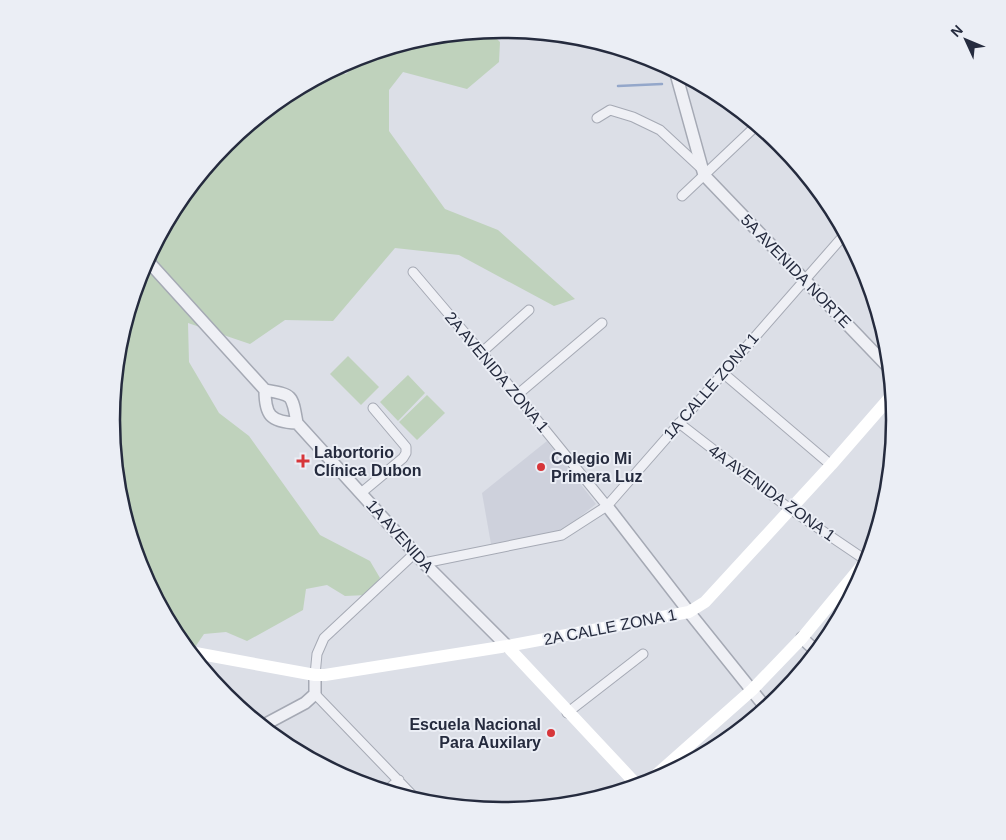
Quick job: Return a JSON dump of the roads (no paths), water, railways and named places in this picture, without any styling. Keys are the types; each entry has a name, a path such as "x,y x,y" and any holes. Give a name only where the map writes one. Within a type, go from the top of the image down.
{"main road":[{"name":"2A CALLE ZONA 1","path":"201,654 320,675 507,646 689,612 705,602 831,465 885,403"},
{"path":"667,765 752,690 802,638 849,581"},
{"path":"507,646 567,713 632,780"}],"street":[{"path":"678,80 703,172"},
{"path":"597,118 610,110 633,117 660,130 703,172"},
{"path":"682,196 703,172 752,129"},
{"name":"5A AVENIDA NORTE","path":"703,172 880,359"},
{"name":"1A CALLE ZONA 1","path":"424,563 562,535 607,506 840,240"},
{"path":"153,267 265,390 265,405 269,415 278,421 296,420"},
{"name":"2A AVENIDA ZONA 1","path":"413,272 517,395 607,506 761,702"},
{"path":"481,353 529,310"},
{"path":"517,395 602,323"},
{"path":"723,373 831,465"},
{"name":"1A AVENIDA","path":"265,390 278,391 288,396 294,404 296,420 424,563 507,646"},
{"path":"361,493 403,458 406,453 406,447 373,408"},
{"name":"4A AVENIDA ZONA 1","path":"678,423 790,509 860,555"},
{"path":"269,722 305,702 314,694 320,675 317,654 324,638 415,553"},
{"path":"802,638 811,646"},
{"path":"567,713 643,654"},
{"path":"314,694 408,790"},
{"path":"392,786 399,780"}],"waterway":[{"path":"618,86 662,84"}],"place":[{"name":"Labortorio Clínica Dubon","path":"303,461"},
{"name":"Colegio Mi Primera Luz","path":"541,467"},
{"name":"Escuela Nacional Para Auxilary","path":"551,733"}]}
